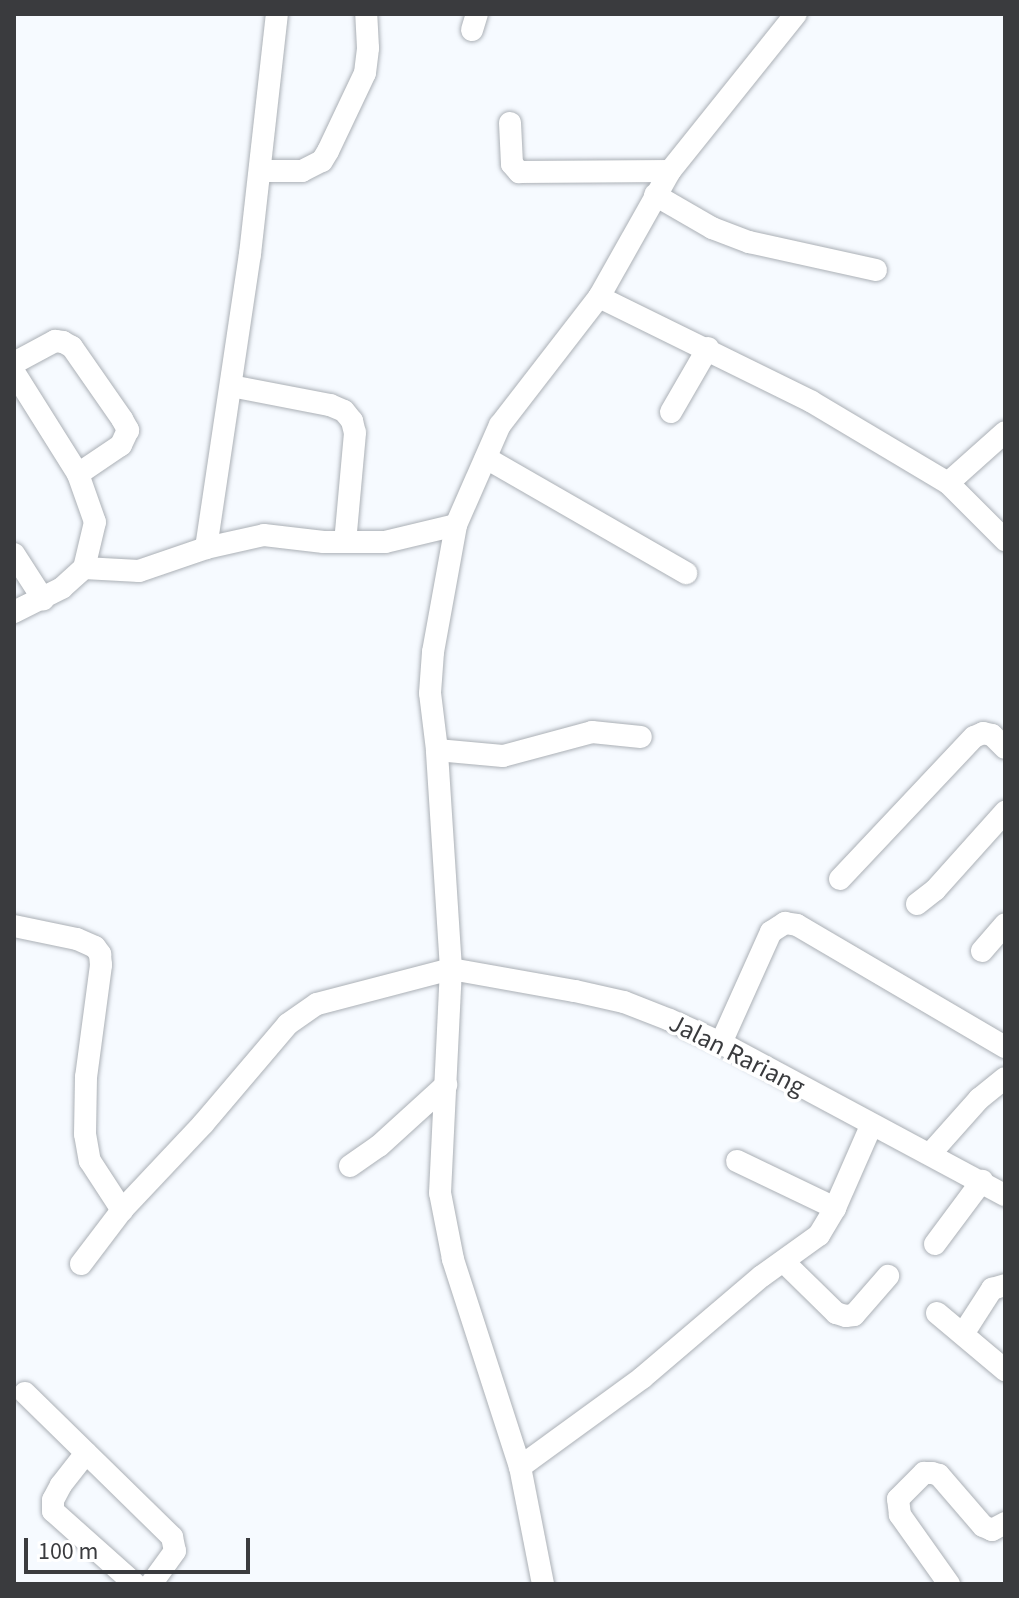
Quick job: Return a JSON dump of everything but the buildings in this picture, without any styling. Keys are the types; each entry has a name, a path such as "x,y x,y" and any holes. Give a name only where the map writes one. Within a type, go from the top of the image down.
{"street":[{"path":"206,548 260,171 277,14"},
{"path":"260,171 302,171 322,161 365,73 368,48 366,14"},
{"path":"534,1580 520,1467 453,1259 440,1193 451,969 437,750 430,693 433,652 456,525 515,403 599,297 670,171 796,14"},
{"path":"510,123 512,164 519,172 670,171"},
{"path":"655,195 712,228 749,242 876,270"},
{"path":"599,297 708,348 812,402 948,483 1005,540"},
{"path":"14,363 55,341 63,342 72,347 122,419 128,430 121,445 78,474"},
{"path":"671,412 708,348"},
{"path":"14,372 78,474 95,522 84,568 62,588 14,612"},
{"path":"231,386 330,405 344,411 352,421 355,433 345,542"},
{"path":"948,483 1005,432"},
{"path":"486,458 686,573"},
{"path":"84,568 123,573 139,571 206,548 264,535 385,542 456,525"},
{"path":"14,554 43,599"},
{"path":"437,750 503,756 592,732 641,737"},
{"path":"840,879 974,737 983,733 992,735 1005,748"},
{"path":"917,904 935,890 1005,812"},
{"path":"721,1043 771,932 785,923 797,925 1005,1047"},
{"path":"982,951 1005,925"},
{"path":"14,926 77,939 95,947 100,954 86,1077 85,1134 90,1161 122,1210"},
{"path":"81,1264 122,1210 203,1124 288,1024 317,1004 451,969"},
{"name":"Jalan Rariang","path":"451,969 624,1002 721,1043 1005,1195"},
{"path":"930,1154 979,1099 1005,1078"},
{"path":"350,1166 379,1146 446,1085"},
{"path":"520,1467 642,1378 762,1276 819,1235 835,1208 871,1126"},
{"path":"737,1161 835,1208"},
{"path":"935,1244 982,1181"},
{"path":"784,1262 836,1313 846,1316 854,1315 888,1276"},
{"path":"963,1334 992,1289 1005,1285"},
{"path":"937,1313 1005,1369"},
{"path":"25,1393 175,1541 172,1558 151,1584"},
{"path":"86,1453 61,1485 53,1500 53,1511 135,1584"},
{"path":"949,1584 900,1515 898,1499 924,1473 932,1473 939,1475 983,1526 992,1530 1005,1523"}]}
